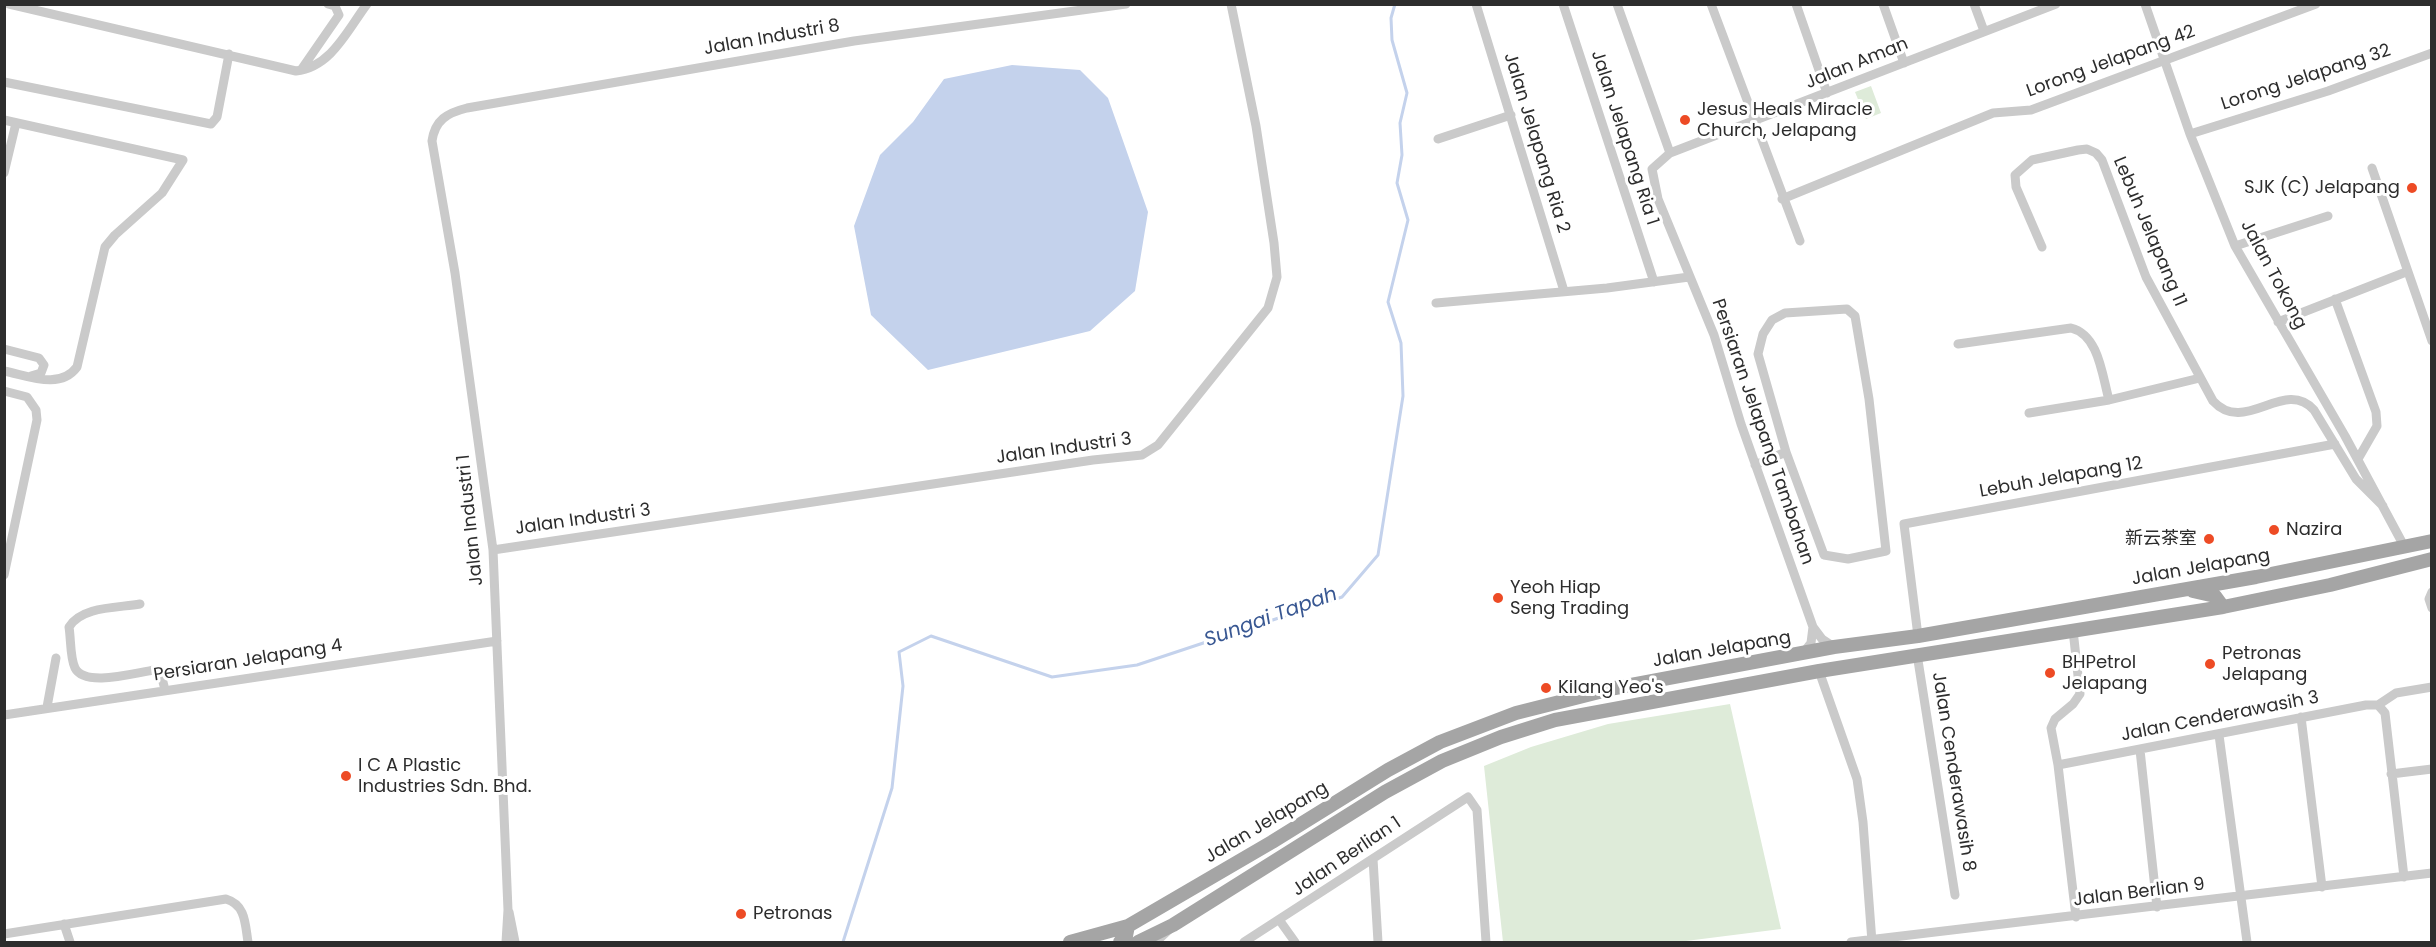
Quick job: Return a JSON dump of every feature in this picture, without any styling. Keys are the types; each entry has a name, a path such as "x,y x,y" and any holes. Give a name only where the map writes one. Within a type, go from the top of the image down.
{"main road":[{"name":"Jalan Jelapang","path":"1070,942 1128,926 1272,842 1388,770 1477,727 1527,710 1615,688 1834,647 1918,636 2256,577 2432,541"},
{"name":"Jalan Jelapang","path":"1138,942 1173,925 1385,792 1442,761 1501,737 1555,720 1917,654 2223,607 2330,585 2432,559"},
{"path":"2181,590 2212,595 2223,607 2230,591 2256,577"},
{"path":"1120,942 1126,936 1128,926 1141,931 1173,925"}],"street":[{"path":"9,4 301,70 322,63 367,4"},
{"path":"301,70 339,15 335,6 328,4"},
{"name":"Jalan Industri 8","path":"434,129 447,114 467,108 854,41 1126,4"},
{"name":"Jalan Industri 3","path":"493,550 1093,460 1142,455 1158,445 1268,308 1277,277 1256,126 1231,4"},
{"name":"Jalan Jelapang Ria 2","path":"1476,4 1564,291"},
{"name":"Jalan Jelapang Ria 1","path":"1563,4 1654,282"},
{"path":"1617,4 1670,153"},
{"path":"1711,4 1753,122 1800,241"},
{"path":"1796,4 1827,93"},
{"path":"1883,4 1904,63"},
{"path":"1974,4 1984,32"},
{"name":"Jalan Aman","path":"1670,153 2056,4"},
{"name":"Jalan Tokong","path":"2145,4 2190,134 2235,246 2358,459 2404,546"},
{"name":"Lorong Jelapang 42","path":"1782,199 1993,113 2031,110 2316,4"},
{"name":"Lorong Jelapang 32","path":"2190,134 2328,91 2432,53"},
{"path":"4,82 211,124 217,117 229,54"},
{"path":"1438,139 1511,115"},
{"path":"4,120 183,160 162,193 115,235 105,247 77,367 70,377 58,381 4,371"},
{"path":"4,173 16,123"},
{"name":"Jalan Industri 1","path":"434,129 432,141 455,273 493,550 508,910 506,942"},
{"name":"Lebuh Jelapang 11","path":"2042,247 2016,187 2015,175 2032,160 2087,149 2096,153 2102,160 2146,278 2200,378 2220,409 2230,413 2241,413 2294,398 2305,400 2335,444"},
{"name":"Persiaran Jelapang Tambahan","path":"1670,153 1652,169 1653,181 1689,277 1714,335 1755,465 1813,627 1822,639 1834,647"},
{"path":"2372,168 2431,340"},
{"path":"2235,246 2328,216"},
{"path":"2278,322 2406,272"},
{"path":"1436,303 1689,277"},
{"path":"2335,299 2376,412 2377,426 2358,459"},
{"path":"1886,551 1869,399 1855,316 1847,309 1785,313 1772,320 1763,334 1758,354 1786,452 1824,555 1848,559 1907,549"},
{"path":"1958,344 2071,328 2082,331 2093,347 2109,400"},
{"path":"4,350 39,358 43,362 41,373 29,376"},
{"path":"2029,413 2109,400 2200,378"},
{"path":"4,391 27,397 36,410 37,420 4,575"},
{"path":"2335,444 2356,479 2383,506"},
{"name":"Lebuh Jelapang 12","path":"1918,636 1904,524 2335,444"},
{"path":"1755,465 1786,452"},
{"path":"2432,592 2429,599 2432,608"},
{"path":"140,604 85,613 75,618 69,627 75,669 84,677 97,679 155,670 161,674 165,690"},
{"path":"1803,653 1811,643 1813,627"},
{"path":"2073,630 2080,694 2073,704 2055,719 2051,728 2058,765 2076,918"},
{"name":"Persiaran Jelapang 4","path":"4,715 497,641"},
{"name":"Jalan Cenderawasih 8","path":"1917,654 1955,895"},
{"path":"46,707 56,658"},
{"path":"1819,671 1857,779 1863,822 1872,940"},
{"name":"Jalan Cenderawasih 3","path":"2058,765 2301,717 2378,705 2396,693 2432,687"},
{"path":"2378,705 2385,713 2404,877"},
{"path":"2301,717 2322,887"},
{"path":"2219,735 2247,942"},
{"path":"2140,750 2157,907"},
{"path":"2391,774 2432,769"},
{"name":"Jalan Berlian 1","path":"1244,942 1280,921 1468,797 1478,810 1486,942"},
{"path":"1373,860 1378,942"},
{"name":"Jalan Berlian 9","path":"1851,942 2076,918 2432,873"},
{"path":"4,934 226,899 235,902 243,911 248,942"},
{"name":"Jalan Industri 1","path":"508,910 514,942"},
{"path":"1280,921 1295,942"},
{"path":"64,924 70,942"},
{"path":"1155,942 1173,925"},
{"path":"1956,931 1956,942"}],"green space":[{"path":"1871,86 1881,113 1866,119 1855,92"},
{"path":"1730,704 1781,929 1678,942 1503,942 1484,766 1531,747 1608,724"}],"water":[{"path":"1012,65 1080,70 1108,98 1148,212 1135,291 1090,331 928,370 871,315 854,226 880,155 913,122 944,79"}],"waterway":[{"name":"Sungai Tapah","path":"843,942 892,788 903,686 899,652 931,636 1052,677 1137,665 1342,597 1378,555 1403,396 1401,343 1388,302 1408,220 1397,183 1402,155 1400,123 1407,93 1392,40 1391,18 1395,4"}],"place":[{"name":"Jesus Heals Miracle Church, Jelapang","path":"1685,120"},
{"name":"SJK (C) Jelapang","path":"2412,188"},
{"name":"Nazira","path":"2274,530"},
{"name":"新云茶室","path":"2209,539"},
{"name":"Yeoh Hiap Seng Trading","path":"1498,598"},
{"name":"Petronas Jelapang","path":"2210,664"},
{"name":"BHPetrol Jelapang","path":"2050,673"},
{"name":"Kilang Yeo's","path":"1546,688"},
{"name":"I C A Plastic Industries Sdn. Bhd.","path":"346,776"},
{"name":"Petronas","path":"741,914"}]}
